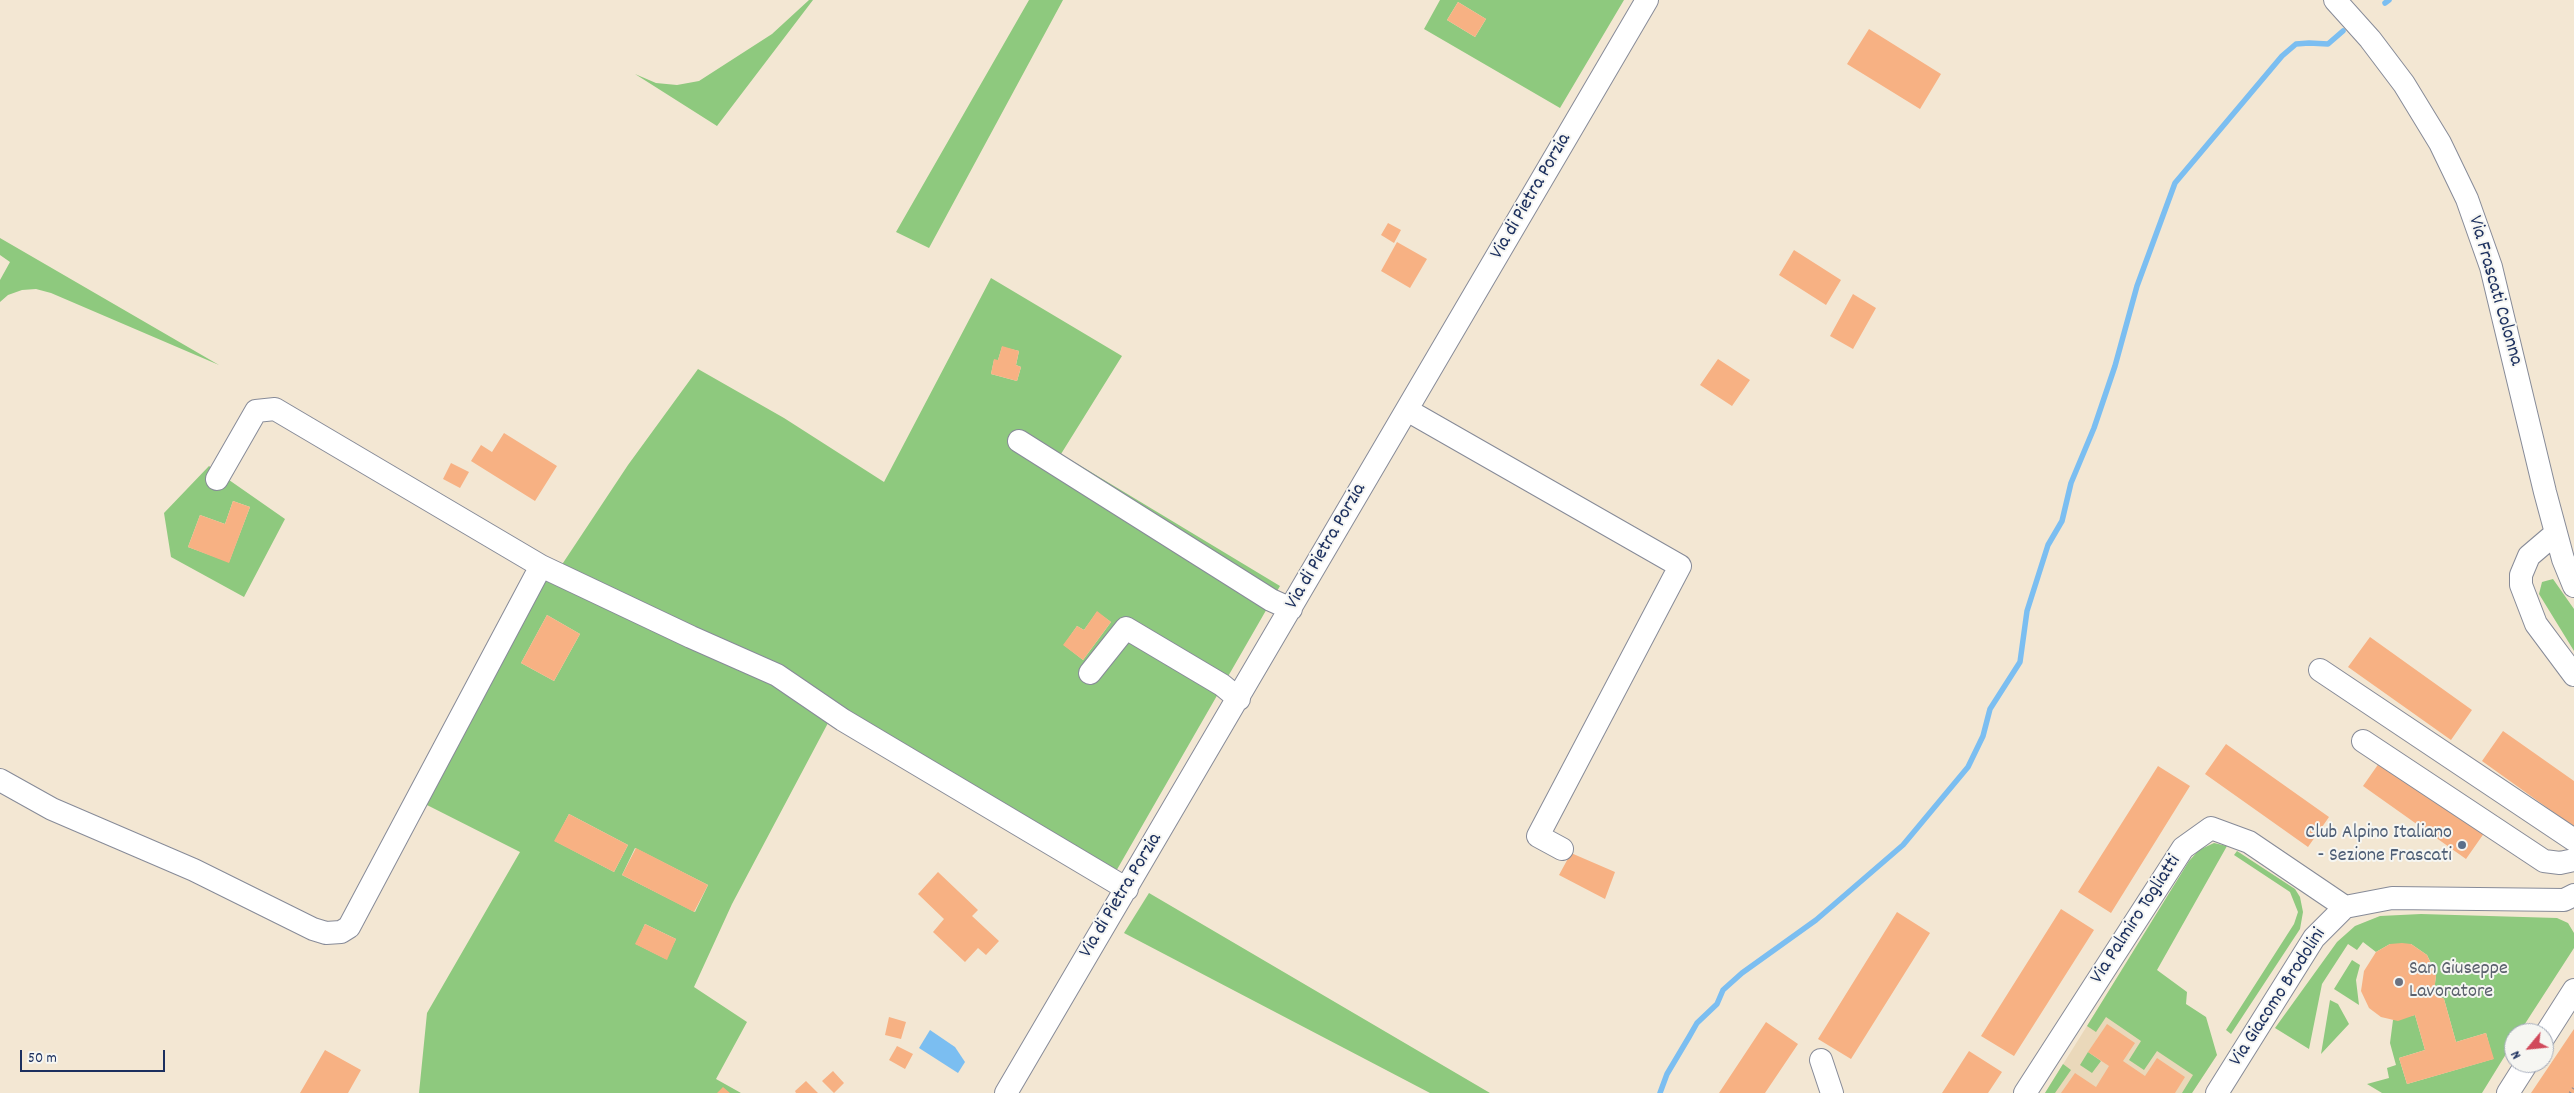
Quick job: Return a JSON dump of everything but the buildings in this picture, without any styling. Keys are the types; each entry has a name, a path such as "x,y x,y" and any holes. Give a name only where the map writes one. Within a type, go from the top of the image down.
{"street":[{"name":"Via di Pietra Porzia","path":"1006,1093 1131,883 1647,0"},
{"name":"Via Frascati Colonna","path":"2334,0 2379,50 2404,84 2436,135 2467,199 2487,252 2556,533 2574,586"},
{"path":"217,479 256,411 275,409 541,566 691,637 777,675 843,720 1131,883"},
{"path":"1407,410 1680,566 1538,836 1562,849"},
{"path":"1019,441 1271,600 1291,609"},
{"path":"2556,533 2529,556 2521,575 2521,586 2536,624 2574,675"},
{"path":"0,780 52,808 194,870 313,929 326,933 341,932 349,926 541,566"},
{"path":"1090,673 1126,628 1222,684 1234,706"},
{"path":"2320,670 2574,840"},
{"path":"2363,741 2544,860 2560,863 2574,860"},
{"name":"Via Palmiro Togliatti","path":"2025,1093 2183,848 2211,828 2249,842 2345,907"},
{"path":"2345,907 2392,898 2571,901"},
{"name":"Via Giacomo Brodolini","path":"2217,1093 2314,938 2345,907"},
{"path":"2553,1023 2574,990"},
{"path":"1820,1060 1832,1093"},
{"path":"2508,1093 2521,1073"}],"path":[{"path":"2570,1093 2574,1087"}],"shaded area":[{"path":"2117,978 2217,1055 2192,1093 2045,1093"}],"green space":[{"path":"809,0 813,0 717,126 635,74 656,83 677,85 699,81 772,34"},
{"path":"1029,0 1063,0 929,248 896,232"},
{"path":"1440,0 1624,0 1560,108 1424,29","holes":["1458,2 1486,19 1475,37 1447,20"]},
{"path":"0,238 219,365 51,293 36,289 22,290 8,295 0,302 0,280 10,262 0,255"},
{"path":"991,278 1122,356 1061,454 1280,586 1115,873 561,566 628,465 698,369 784,418 884,482","holes":["1002,347 1019,351 1016,365 1021,367 1017,381 991,374 994,360 998,360","1097,612 1111,622 1083,660 1064,645 1077,626 1084,630"]},
{"path":"209,466 285,519 244,597 171,557 164,513","holes":["233,501 250,507 229,562 188,547 200,515 225,524"]},
{"path":"546,579 774,685 828,723 732,904 694,987 747,1022 716,1079 741,1093 419,1093 427,1013 520,852 421,802","holes":["547,615 580,634 554,681 521,663","569,814 628,845 614,872 555,841","635,848 708,885 695,912 622,875","645,924 676,939 666,959 636,944"]},
{"path":"2553,579 2574,609 2574,651 2539,594 2542,582"},
{"path":"2214,843 2227,846 2157,970 2187,992 2186,1004 2206,1017 2217,1055 2192,1093 2182,1093 2193,1075 2157,1051 2144,1070 2129,1060 2141,1041 2106,1017 2096,1032 2087,1026 2189,861 2199,850"},
{"path":"2237,851 2295,889 2300,897 2303,912 2300,929 2231,1034 2226,1030 2294,924 2298,912 2290,892 2234,855"},
{"path":"1149,893 1490,1093 1430,1093 1124,933"},
{"path":"2421,914 2557,918 2568,923 2574,933 2574,948 2525,1023 2504,1023 2504,1057 2482,1093 2382,1093 2367,1084 2389,1078 2387,1068 2396,1065 2390,1043 2393,1020 2415,1015 2425,1050 2399,1058 2407,1084 2493,1059 2486,1033 2456,1042 2444,999 2434,992 2436,975 2432,965 2427,955 2411,944 2390,944 2376,952 2363,942 2357,950 2348,944 2322,984 2309,1049 2275,1028 2337,942 2355,926 2380,916"},
{"path":"2352,960 2360,965 2356,980 2359,1005 2334,989"},
{"path":"2330,1000 2338,1004 2349,1024 2321,1054"},
{"path":"2088,1052 2101,1061 2092,1073 2080,1065"},
{"path":"2063,1064 2071,1070 2055,1093 2045,1093"}],"water":[{"path":"930,1030 955,1047 965,1062 958,1073 919,1048"}],"waterway":[{"path":"2385,3 2389,0"},
{"path":"1660,1093 1667,1074 1697,1023 1717,1004 1723,990 1742,973 1816,920 1903,845 1968,767 1983,736 1990,709 2020,662 2027,611 2048,545 2062,521 2071,483 2094,428 2115,366 2137,286 2175,183 2282,56 2296,44 2328,44 2343,31"}],"place":[{"name":"Club Alpino Italiano - Sezione Frascati","path":"2462,845"},
{"name":"San Giuseppe Lavoratore","path":"2399,982"}]}
